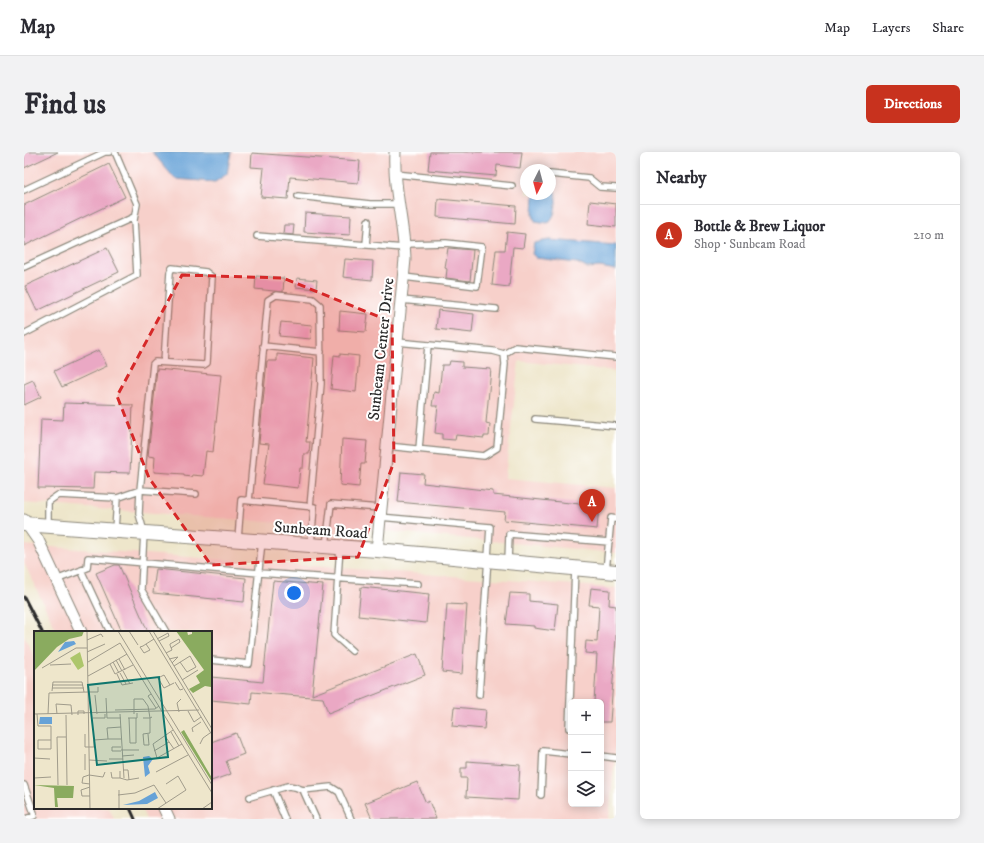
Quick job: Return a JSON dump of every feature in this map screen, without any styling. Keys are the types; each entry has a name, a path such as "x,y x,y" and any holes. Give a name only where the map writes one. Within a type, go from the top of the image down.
{"street":[{"name":"Sunbeam Center Drive","path":"377,550 404,277 405,246 395,174 395,152"},
{"name":"Sunbeam Road","path":"25,523 377,550 611,571"},
{"path":"25,523 38,540 81,631"},
{"path":"164,809 169,819"}],"lane":[{"path":"24,190 105,152 109,152"},
{"path":"25,332 137,275 134,217 137,204 115,152"},
{"path":"395,174 512,186"},
{"path":"556,175 589,178 600,187 616,188"},
{"path":"298,196 370,204 400,204"},
{"path":"24,267 134,217"},
{"path":"366,245 368,221"},
{"path":"257,236 366,245 405,246 446,243 482,247 478,286 404,277"},
{"path":"164,362 170,272 172,268 206,272 212,277 206,364 164,362 155,362 153,364 140,490 140,514 144,532 141,589 165,631"},
{"path":"249,501 268,300 276,296 284,296 313,299 320,305 321,384 310,507"},
{"path":"401,300 496,309"},
{"path":"397,342 493,351 504,354 515,347 616,357"},
{"path":"419,449 428,345"},
{"path":"264,346 321,352"},
{"path":"387,446 484,456 497,448 504,354"},
{"path":"535,419 616,426"},
{"path":"48,525 48,502 58,495 117,498 140,490 196,494"},
{"path":"115,530 117,498"},
{"path":"238,539 241,500 314,507 311,545"},
{"path":"326,546 331,504 490,527 478,695"},
{"path":"611,571 609,542 611,518 616,519"},
{"path":"508,562 509,534 609,542"},
{"path":"212,660 249,664 262,541"},
{"path":"340,547 334,634 352,651"},
{"path":"56,580 87,568 88,558 259,573 418,584"},
{"path":"570,699 575,568"},
{"path":"81,570 110,631"},
{"path":"541,796 543,752 568,754"},
{"path":"604,756 616,758"},
{"path":"24,785 34,809 34,816 25,819"},
{"path":"250,797 288,786 303,790 331,787 339,792 351,819"},
{"path":"272,790 285,819"},
{"path":"303,790 316,819"}],"highlighted area":[{"path":"182,275 283,278 392,322 394,462 358,557 211,565 149,478 117,396"}],"shaded area":[{"path":"24,152 616,152 616,371 519,361 505,478 616,488 616,553 386,531 24,503"},
{"path":"24,545 616,588 616,742 609,819 146,819 141,809 212,809 212,631 57,631 24,563"},
{"path":"24,636 34,656 34,809 109,809 114,819 24,819"}],"water":[{"path":"152,152 231,152 227,174 215,182 175,179"},
{"path":"534,200 556,200 555,212 548,223 535,221 533,215"},
{"path":"549,240 616,245 616,270 600,267 587,268 577,263 536,258 532,254 534,243"}],"building":[{"path":"24,152 58,152 24,168"},
{"path":"430,152 522,152 520,168 497,165 496,176 428,170"},
{"path":"252,153 360,161 358,183 290,177 288,199 261,197 264,168 251,167"},
{"path":"109,164 125,197 24,246 24,205"},
{"path":"438,199 516,206 515,224 437,217"},
{"path":"590,201 616,204 616,227 588,224"},
{"path":"305,213 351,216 350,235 304,232"},
{"path":"284,225 294,225 293,235 283,234"},
{"path":"507,232 525,234 523,248 513,247 509,287 492,285 496,250 505,250"},
{"path":"107,248 119,272 37,311 25,286"},
{"path":"448,248 473,250 470,281 446,278 447,269 445,268"},
{"path":"345,259 373,261 372,280 343,277"},
{"path":"256,276 284,278 283,292 255,289"},
{"path":"297,278 317,280 316,289 296,287"},
{"path":"438,310 474,314 472,333 436,329"},
{"path":"340,311 368,314 366,332 339,330"},
{"path":"281,322 312,325 311,339 279,336"},
{"path":"99,350 107,366 62,387 54,371"},
{"path":"277,354 314,358 306,442 310,442 309,454 304,454 303,468 300,468 298,488 263,484 269,444 259,443 267,361 277,361"},
{"path":"340,354 359,356 356,392 331,389 334,355 340,356"},
{"path":"450,361 462,362 462,367 491,369 486,423 490,424 489,436 484,436 484,438 456,435 455,440 442,439 442,434 435,433 438,406 432,406 434,392 439,393 442,365 449,365"},
{"path":"157,369 221,375 213,452 206,451 203,476 192,475 191,477 184,476 184,474 154,472 155,457 148,456"},
{"path":"33,380 41,397 24,405 24,384"},
{"path":"64,403 133,405 130,473 94,472 93,489 38,488 41,419 63,420"},
{"path":"342,439 367,441 365,464 361,464 359,487 340,485"},
{"path":"401,472 424,474 423,483 493,491 493,495 599,506 597,529 504,520 505,512 398,502"},
{"path":"115,565 119,565 148,631 122,631 96,573"},
{"path":"156,569 246,578 244,602 153,593"},
{"path":"273,581 323,585 312,695 417,654 425,675 328,713 323,698 252,692 251,704 212,700 212,677 263,682"},
{"path":"361,587 429,594 426,623 358,616"},
{"path":"591,588 610,590 609,605 616,606 616,639 610,722 604,722 604,699 594,699 597,654 585,653 586,641 597,642 599,606 589,605"},
{"path":"510,593 529,594 529,601 558,604 555,631 534,628 534,626 506,624"},
{"path":"447,604 467,605 462,674 442,672"},
{"path":"454,707 486,710 484,729 452,726"},
{"path":"236,733 244,754 226,761 231,774 212,781 212,742"},
{"path":"467,761 520,765 518,800 466,797 467,778 461,778 461,768 467,768"},
{"path":"417,782 426,803 429,801 436,819 372,819 365,803"}],"railway":[{"path":"24,597 41,631"},
{"path":"130,809 135,819"}],"place":[{"name":"Bottle & Brew Liquor","path":"592,522"}]}
